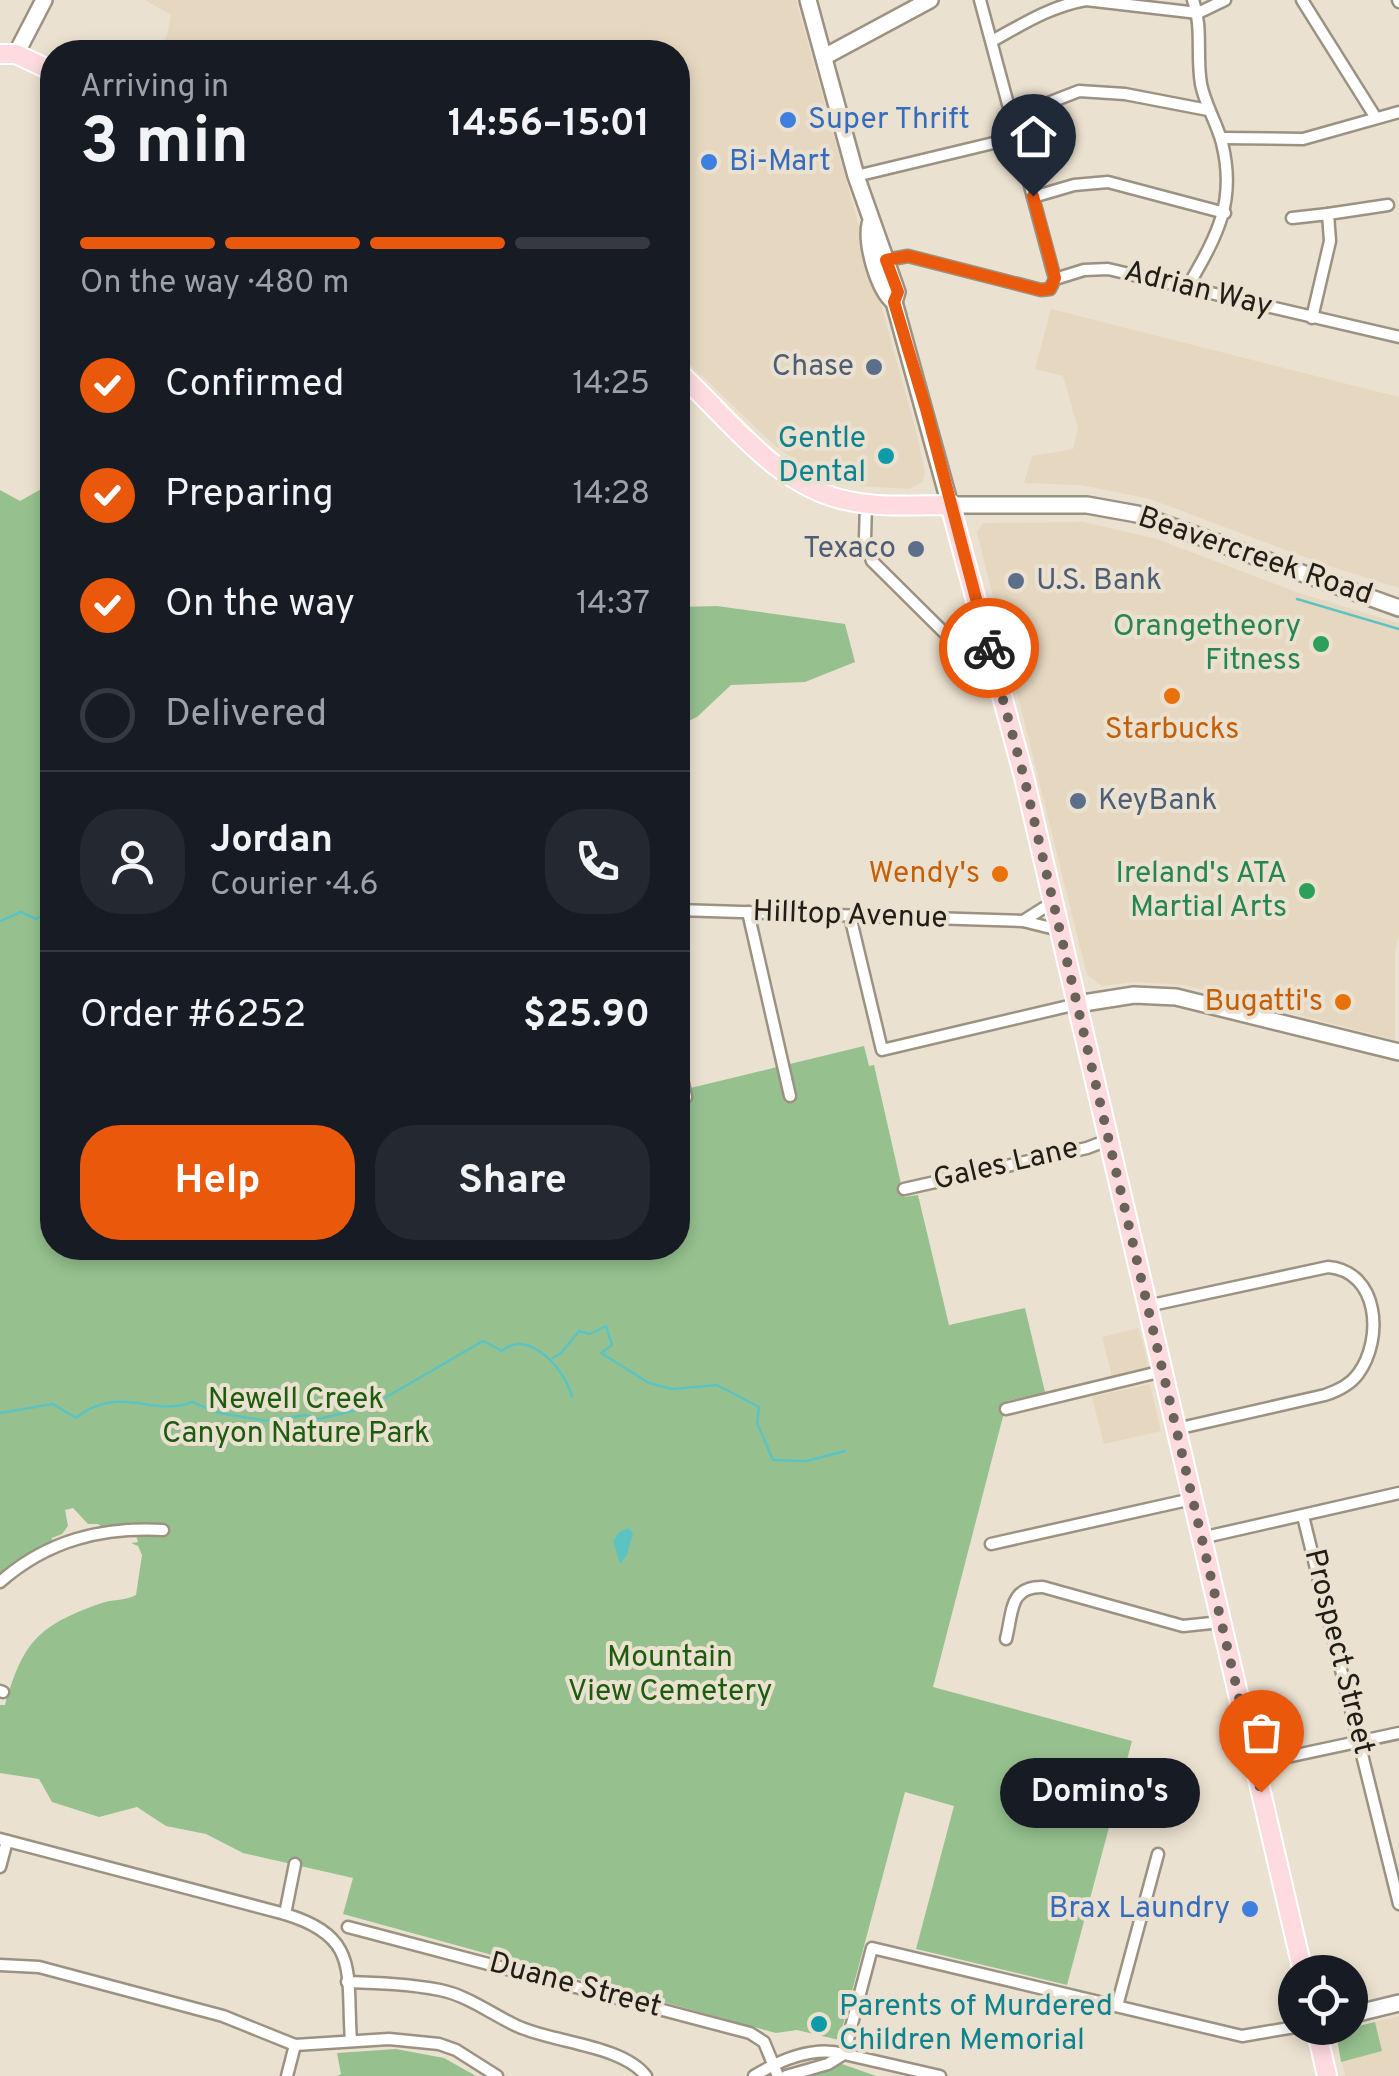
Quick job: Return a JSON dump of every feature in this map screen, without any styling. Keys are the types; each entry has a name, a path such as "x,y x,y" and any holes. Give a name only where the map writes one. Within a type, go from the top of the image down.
{"main road":[{"path":"8,54 44,0"},
{"path":"808,0 870,224 868,234 884,294 894,302 999,687 1299,1955"},
{"path":"824,57 930,0"},
{"path":"0,38 8,54 40,66"},
{"path":"870,224 878,232 898,292 894,302"},
{"name":"Beavercreek Road","path":"690,383 784,472 816,491 866,504 1072,505 1119,510 1180,527 1399,608"},
{"path":"1077,1004 1134,994 1176,997 1399,1052"},
{"path":"1368,2011 1399,2004"},
{"path":"1320,2045 1327,2076"}],"street":[{"path":"980,0 1055,278"},
{"path":"992,42 1056,6 1086,0 1198,13 1224,0"},
{"path":"1187,288 1225,214 1228,183 1221,138 1201,84 1198,13 1192,0"},
{"path":"1302,0 1376,118"},
{"path":"1012,117 1079,91 1125,94 1208,110"},
{"path":"1221,138 1304,139 1399,112"},
{"path":"856,176 1006,140"},
{"path":"1033,196 1074,185 1108,182 1225,214"},
{"path":"1292,218 1388,205"},
{"path":"1312,318 1330,242 1328,214"},
{"name":"Adrian Way","path":"886,260 908,256 1041,290 1050,289 1055,278 1108,268 1399,337"},
{"path":"866,504 866,538 872,562 999,687"},
{"path":"1022,921 1052,902"},
{"name":"Hilltop Avenue","path":"690,910 1022,921 1059,930"},
{"path":"748,912 790,1096"},
{"path":"850,916 882,1050 1077,1004"},
{"name":"Gales Lane","path":"904,1189 1108,1140"},
{"path":"1147,1306 1328,1266 1354,1275 1370,1298 1373,1328 1366,1355 1358,1374 1343,1387 1325,1395 1176,1429"},
{"path":"1006,1408 1162,1371"},
{"path":"1202,1538 1399,1494"},
{"path":"990,1544 1192,1498"},
{"name":"Prospect Street","path":"1304,1516 1399,1904"},
{"path":"0,1582 16,1568 66,1540 133,1528 164,1530"},
{"path":"1006,1639 1016,1598 1030,1587 1044,1587 1184,1626 1221,1622"},
{"path":"1254,1764 1399,1733"},
{"path":"0,1867 3,1840 284,1914 330,1934 344,1957 352,2041"},
{"path":"1118,2006 1158,1854"},
{"path":"284,1914 295,1864"},
{"name":"Duane Street","path":"348,1927 750,2034 764,2042 778,2076"},
{"path":"786,2076 828,2064 844,2054 872,1948 1246,2037 1278,2031"},
{"path":"0,1965 39,1967 205,2011 295,2044 405,2040 439,2044 497,2076"},
{"path":"347,1982 443,1990 541,2035 630,2060 646,2076"},
{"path":"286,2076 295,2044"},
{"path":"754,2076 774,2064 826,2049 940,2076"}],"shaded area":[{"path":"145,0 796,0 915,427 925,472 922,482 909,489 861,486 828,478 801,465 773,444 690,364 690,40 164,40 171,15"},
{"path":"1051,309 1399,397 1399,588 1320,563 1150,499 1081,485 1024,483 1032,456 1073,449 1078,428 1063,376 1035,369"},
{"path":"1083,522 1157,539 1299,593 1399,623 1395,1040 1185,985 1135,982 1102,986 1087,975 977,532 983,523"},
{"path":"1139,1328 1149,1368 1112,1377 1102,1337"},
{"path":"1150,1384 1161,1431 1104,1444 1092,1397"},
{"path":"1399,2016 1399,2076 1345,2076 1337,2045 1368,2045 1368,2024"}],"green space":[{"path":"0,490 20,501 40,490 40,1260 690,1260 690,1088 864,1046 869,1066 874,1065 904,1197 918,1195 949,1325 1025,1308 1045,1392 1007,1401 933,1687 1132,1741 1067,1985 916,1949 954,1806 905,1792 839,2040 797,2030 776,2033 343,1914 353,1878 243,1853 206,1834 166,1826 137,1807 99,1817 52,1802 39,1779 0,1773 0,1705 5,1705 26,1652 61,1620 104,1602 136,1595 142,1555 138,1546 131,1543 138,1542 135,1532 108,1531 98,1524 88,1524 73,1508 65,1510 68,1526 62,1534 52,1538 51,1545 0,1586"},
{"path":"717,606 845,624 855,662 805,682 731,685 690,720 690,607"},
{"path":"1375,2022 1382,2051 1341,2062 1338,2045 1368,2045 1368,2024"},
{"path":"396,2049 444,2058 476,2076 337,2076 341,2074 337,2053"},
{"path":"822,2057 876,2076 800,2076"}],"water":[{"path":"628,1528 633,1533 620,1564 613,1541"}],"waterway":[{"path":"1297,599 1399,629"},
{"path":"0,921 21,912 36,919 40,917"},
{"path":"553,1358 579,1331 590,1334 606,1326 612,1345 601,1353 649,1383 672,1389 717,1385 759,1407 757,1423 773,1460 807,1461 845,1451"},
{"path":"0,1413 53,1404 76,1418 107,1403 178,1406 192,1402 219,1413 268,1421 305,1415 318,1419 369,1407 483,1341 502,1351 523,1344 534,1348 562,1375 572,1397"}],"way so far":[{"path":"989,648 1024,777 1261,1792"}],"place":[{"name":"Super Thrift","path":"788,120"},
{"name":"Bi-Mart","path":"709,162"},
{"name":"Chase","path":"874,367"},
{"name":"Gentle Dental","path":"886,456"},
{"name":"Texaco","path":"916,549"},
{"name":"U.S. Bank","path":"1016,581"},
{"name":"Orangetheory Fitness","path":"1321,644"},
{"name":"Starbucks","path":"1172,696"},
{"name":"KeyBank","path":"1078,801"},
{"name":"Wendy's","path":"1000,874"},
{"name":"Ireland's ATA Martial Arts","path":"1307,891"},
{"name":"Bugatti's","path":"1343,1002"},
{"name":"Domino's","path":"1261,1792"},
{"name":"Brax Laundry","path":"1250,1909"},
{"name":"Parents of Murdered Children Memorial","path":"819,2024"}],"route":[{"path":"989,648 894,302 898,292 886,260 908,256 1041,290 1050,289 1055,278 1033,196"}],"park label":[{"name":"Newell Creek Canyon Nature Park","path":"296,1417"},
{"name":"Mountain View Cemetery","path":"670,1675"}]}
